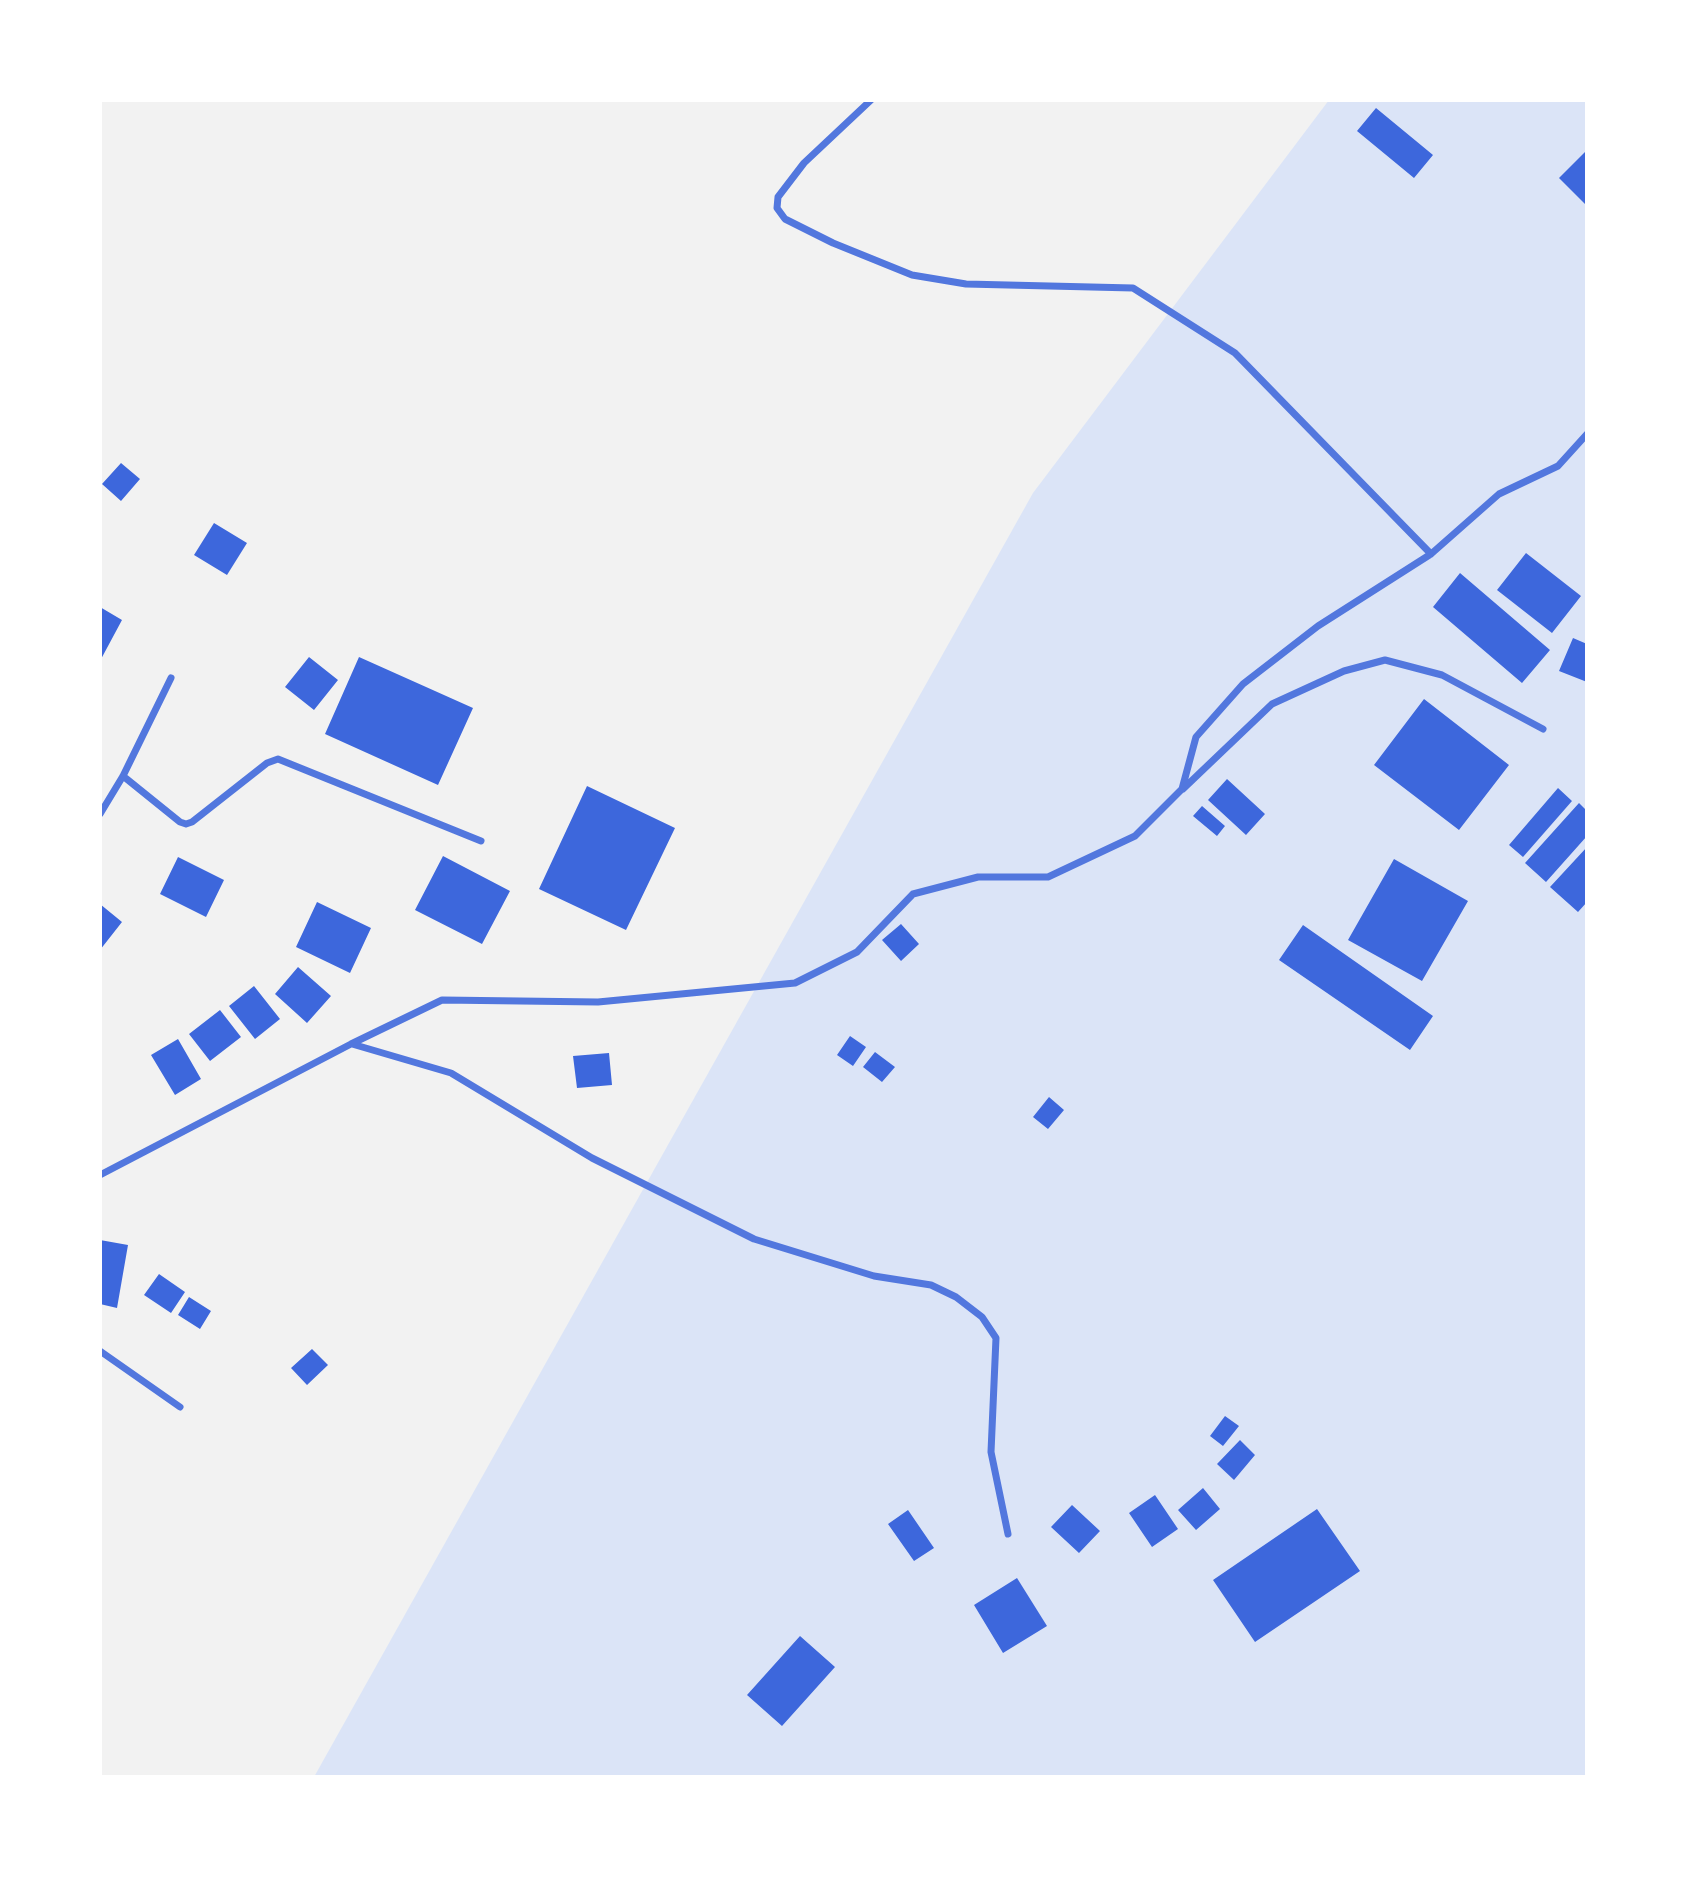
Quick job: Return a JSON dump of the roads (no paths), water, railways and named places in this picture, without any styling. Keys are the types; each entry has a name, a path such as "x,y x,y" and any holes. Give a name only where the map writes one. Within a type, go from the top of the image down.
{"street":[{"path":"871,100 804,163 778,197 777,208 785,219 833,243 912,275 966,284 1133,288 1235,353 1431,554"},
{"path":"1182,789 1196,737 1243,684 1318,626 1431,554 1499,494 1558,466 1587,435"},
{"path":"100,1175 351,1044 442,1000 598,1002 795,984 857,952 913,894 978,877 1048,877 1135,836 1272,704 1344,671 1385,660 1442,675 1543,729"},
{"path":"100,814 124,776 171,678"},
{"path":"124,776 186,824 267,763 278,759 481,841"},
{"path":"351,1044 451,1073 592,1158 754,1239 874,1276 931,1285 956,1297 982,1317 996,1338 990,1452 1008,1534"},
{"path":"100,1351 180,1407"}]}
